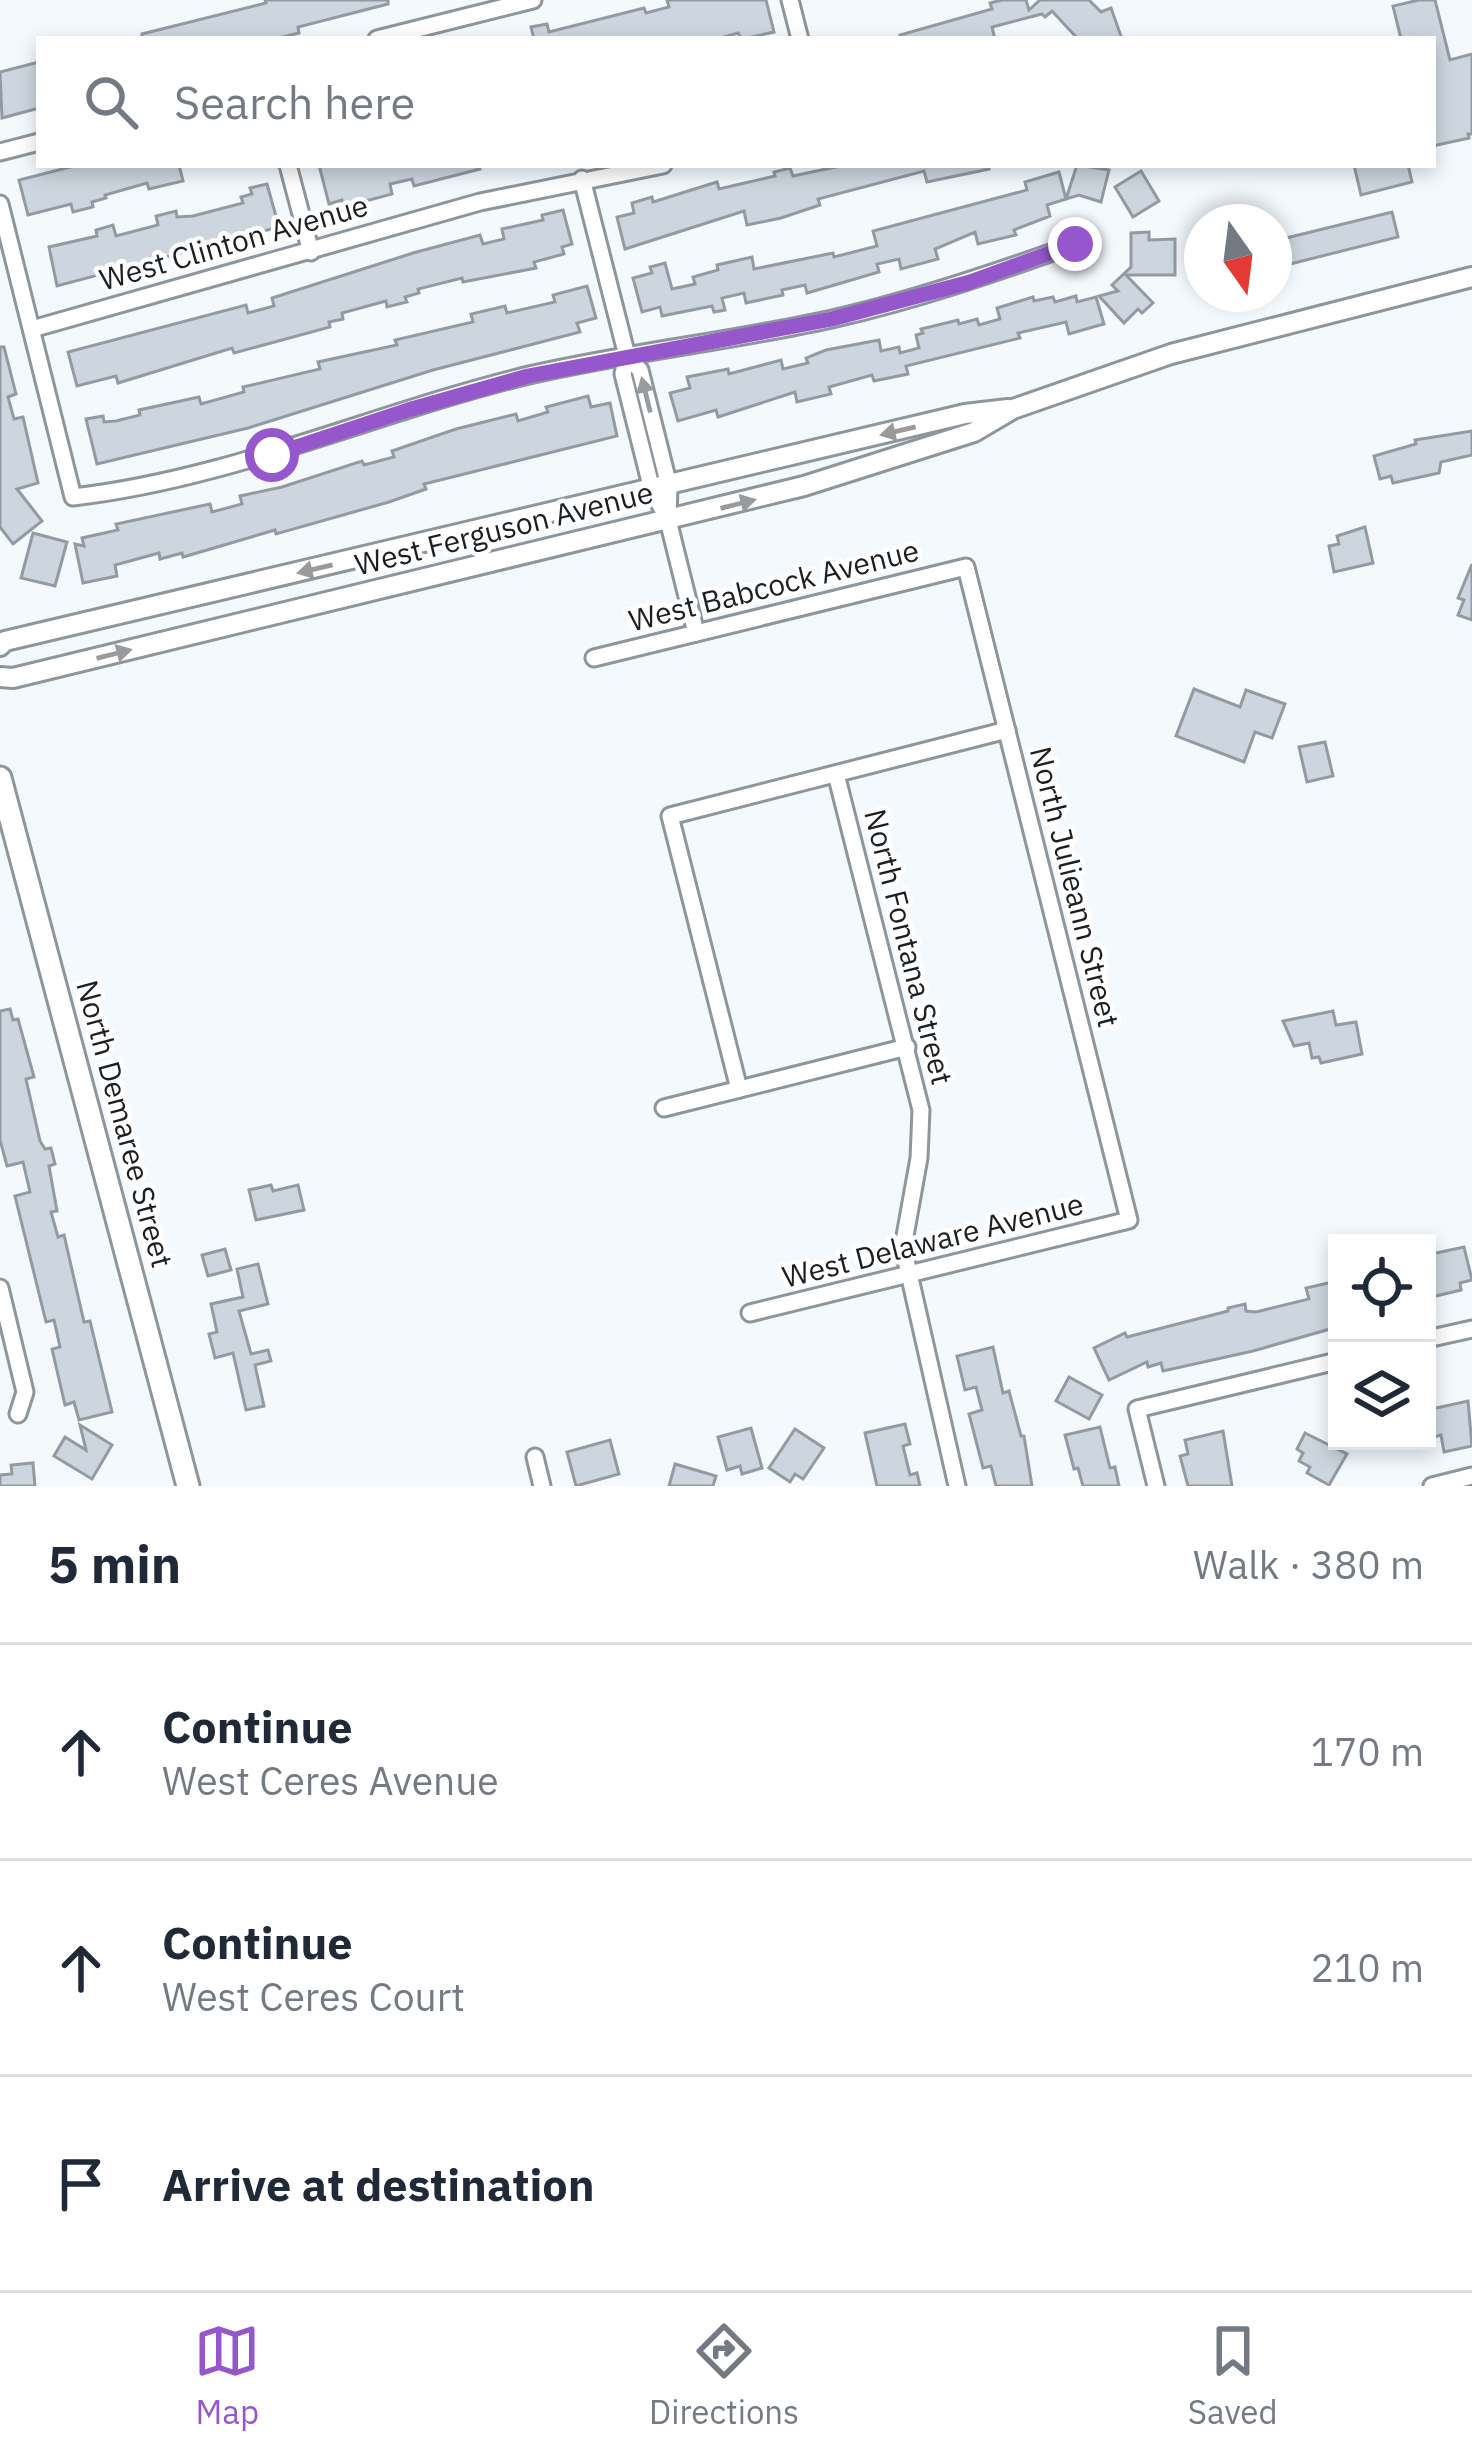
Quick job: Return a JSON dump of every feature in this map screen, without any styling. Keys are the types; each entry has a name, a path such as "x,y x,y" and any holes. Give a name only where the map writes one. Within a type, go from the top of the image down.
{"main road":[{"name":"North Demaree Street","path":"0,778 188,1486"}],"street":[{"path":"389,36 533,0"},
{"path":"790,0 799,36"},
{"path":"0,152 36,143"},
{"path":"289,168 311,252"},
{"name":"West Clinton Avenue","path":"32,328 480,202 646,168"},
{"path":"582,179 627,356 640,370 661,488 696,633"},
{"path":"0,204 74,497 122,491 272,455 508,381 832,319 970,282 1075,244"},
{"name":"West Ferguson Avenue","path":"0,677 13,678 668,520 905,456 974,432 1013,409 1213,341 1472,277"},
{"name":"West Ferguson Avenue","path":"0,646 5,641 965,414 1013,409"},
{"name":"West Babcock Avenue","path":"594,658 966,567"},
{"name":"North Julieann Street","path":"966,567 1129,1220"},
{"path":"739,1089 670,816 1007,730"},
{"name":"North Fontana Street","path":"836,774 921,1110 922,1136 905,1223 907,1275 957,1486"},
{"path":"664,1108 907,1047"},
{"name":"West Delaware Avenue","path":"750,1313 1129,1220"},
{"path":"0,1288 26,1392 18,1414"},
{"path":"1436,1338 1472,1329"},
{"path":"1156,1486 1137,1409 1328,1363"},
{"path":"536,1457 542,1486"},
{"path":"1432,1486 1472,1476"}],"building":[{"path":"388,0 388,4 298,27 299,33 286,36 142,36 142,34 266,3"},
{"path":"667,0 766,0 774,32 756,36 533,36 531,27 547,24 549,32 644,8 646,13 669,7"},
{"path":"1026,0 1029,10 1040,0 1089,0 1101,12 1111,8 1121,36 1075,36 1052,11 1045,17 992,27 994,36 900,36 992,9 990,3"},
{"path":"1435,0 1450,60 1472,54 1469,138 1436,145 1436,36 1400,36 1393,6"},
{"path":"36,63 36,109 2,118 0,72"},
{"path":"66,168 180,168 183,181 149,189 147,183 105,195 92,202 93,207 73,212 71,204 28,215 19,180"},
{"path":"320,168 480,168 414,186 412,179 390,184 392,194 344,207 342,200 329,204"},
{"path":"790,168 793,176 831,168 989,169 927,182 924,171 818,199 820,205 781,218 747,225 744,211 625,249 617,217 634,213 632,203 652,197 653,202 717,182 719,189"},
{"path":"1076,168 1109,170 1101,202 1079,195 1066,199"},
{"path":"1355,168 1409,168 1412,182 1361,195"},
{"path":"1141,171 1159,201 1133,217 1115,187"},
{"path":"1059,172 1066,199 1047,205 1050,216 1014,230 1016,235 978,244 975,232 935,249 938,259 901,269 899,259 877,264 879,272 807,293 805,285 746,303 744,293 722,298 725,310 714,312 712,306 662,316 660,307 642,312 633,278 652,273 650,267 665,263 672,289 695,284 693,277 718,270 717,265 752,257 754,269 833,253 834,257 877,246 873,231 1027,190 1025,182"},
{"path":"267,184 279,227 57,286 49,247 97,236 96,230 113,225 116,236 158,225 156,216 176,211 177,217 193,216 243,203 241,197 252,194 250,188"},
{"path":"563,210 572,244 562,247 564,254 534,262 536,268 418,289 419,293 405,297 407,302 387,307 386,301 342,313 343,319 329,322 330,327 234,353 232,348 118,383 116,376 77,386 68,352 246,305 248,313 274,306 272,298 413,253 480,235 483,244 504,239 502,229"},
{"path":"1392,212 1398,237 1292,264 1292,237"},
{"path":"1149,232 1149,240 1175,239 1175,275 1126,275 1153,303 1124,323 1099,296 1118,291 1112,285 1131,267 1131,233"},
{"path":"587,286 596,318 577,323 580,332 433,370 248,428 97,464 86,419 103,416 104,422 116,421 140,415 139,410 199,397 201,404 244,392 243,387 320,369 318,362 473,322 471,314 505,306 507,313 555,302 553,295"},
{"path":"1076,296 1077,302 1096,297 1104,324 1069,334 1066,322 1018,333 1020,338 906,366 908,374 874,381 872,375 829,387 831,394 797,402 795,392 718,417 716,410 678,421 670,393 690,388 687,377 728,369 729,374 781,360 783,369 808,363 806,358 826,350 879,340 881,351 899,347 900,353 919,348 916,335 923,333 921,329 958,320 959,324 977,319 979,325 1000,319 997,308 1033,297 1034,301 1053,297 1055,302"},
{"path":"0,347 4,347 16,394 8,397 14,419 23,417 38,483 17,489 42,521 13,544 0,527"},
{"path":"588,396 591,407 610,403 617,436 424,484 426,489 389,502 276,534 275,530 183,557 182,553 160,559 159,553 115,565 117,576 83,583 75,544 84,546 82,538 118,530 116,524 210,504 212,512 242,504 240,496 362,461 364,465 394,457 392,451 456,429 516,414 518,421 548,412 546,407"},
{"path":"1472,431 1472,455 1441,462 1439,473 1393,483 1391,476 1380,479 1374,456 1416,444 1415,440"},
{"path":"1365,527 1373,563 1334,572 1329,546 1339,544 1337,536"},
{"path":"33,533 67,542 55,586 21,578"},
{"path":"1472,564 1472,620 1458,615 1464,600 1458,598"},
{"path":"1194,689 1240,707 1246,690 1285,704 1272,738 1255,732 1244,762 1176,736"},
{"path":"1325,742 1333,776 1307,782 1299,747"},
{"path":"10,1009 13,1020 18,1019 34,1077 26,1079 40,1141 45,1149 51,1148 55,1164 49,1166 57,1211 51,1212 58,1237 64,1235 112,1412 79,1420 74,1402 65,1405 52,1349 60,1347 54,1320 46,1322 15,1196 30,1192 23,1162 7,1166 0,1140 0,1011"},
{"path":"1333,1011 1336,1025 1356,1022 1362,1054 1321,1063 1319,1057 1312,1058 1309,1043 1294,1046 1283,1021"},
{"path":"271,1185 273,1191 298,1185 304,1210 256,1220 249,1190"},
{"path":"1464,1247 1472,1280 1460,1283 1461,1290 1436,1296 1436,1253"},
{"path":"225,1249 231,1270 208,1276 202,1255"},
{"path":"258,1264 268,1304 239,1311 251,1354 268,1350 271,1361 255,1365 264,1406 246,1410 233,1353 215,1358 209,1334 217,1332 211,1304 243,1297 237,1269"},
{"path":"1328,1283 1328,1330 1163,1371 1161,1363 1148,1367 1147,1362 1109,1380 1094,1348 1125,1333 1127,1337 1245,1304 1246,1311 1256,1312 1309,1299 1306,1288"},
{"path":"993,1347 1003,1393 1009,1391 1024,1436 1032,1486 996,1486 991,1466 983,1468 969,1414 982,1410 976,1387 965,1390 957,1356"},
{"path":"1069,1377 1102,1395 1089,1419 1056,1401"},
{"path":"1468,1401 1472,1446 1444,1452 1441,1435 1436,1436 1436,1408"},
{"path":"905,1424 910,1444 903,1446 910,1475 917,1473 920,1486 877,1486 865,1433"},
{"path":"80,1425 112,1445 92,1479 54,1456 65,1437 86,1450"},
{"path":"1100,1427 1119,1486 1083,1486 1078,1468 1074,1469 1065,1435"},
{"path":"751,1428 762,1468 742,1474 740,1466 727,1470 718,1437"},
{"path":"795,1429 824,1448 803,1479 795,1474 790,1482 769,1468"},
{"path":"1223,1431 1232,1486 1188,1486 1180,1456 1188,1454 1185,1440"},
{"path":"1305,1433 1328,1444 1328,1450 1347,1454 1329,1485 1307,1473 1310,1467 1299,1461 1303,1453 1297,1449"},
{"path":"610,1440 619,1474 576,1486 567,1452"},
{"path":"33,1463 35,1486 0,1486 0,1475 12,1474 11,1465"},
{"path":"675,1464 716,1476 713,1486 669,1486"}],"route":[{"path":"272,455 528,376 832,319 970,282 1075,244"}]}
